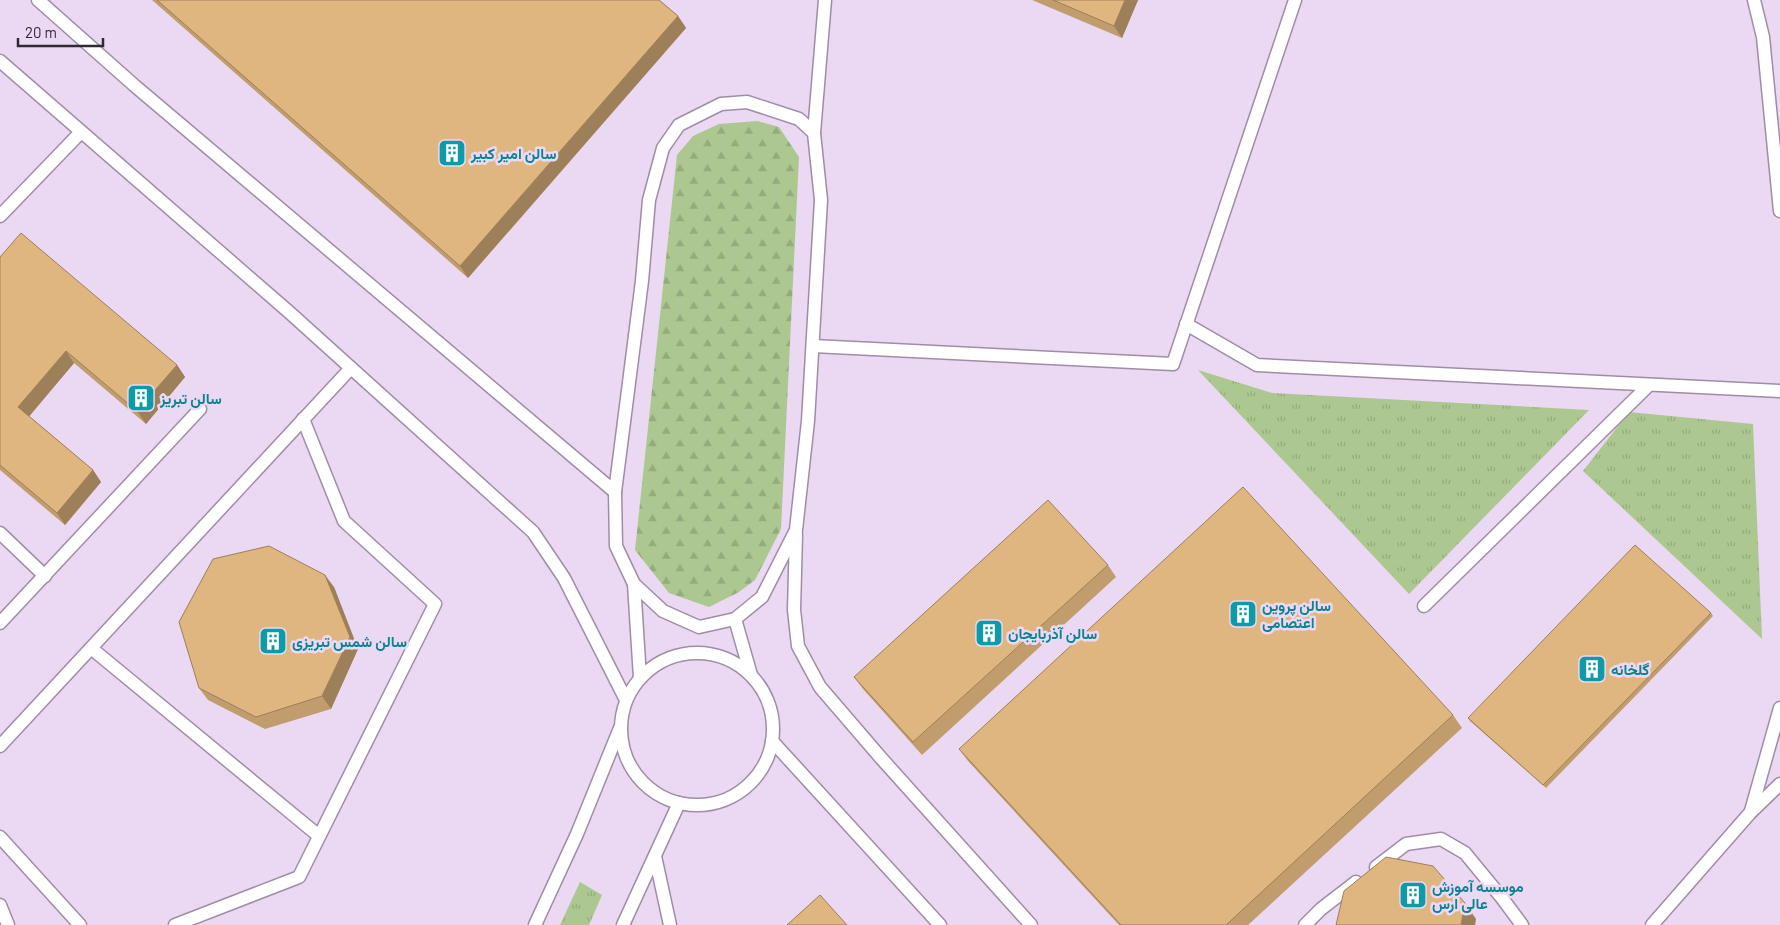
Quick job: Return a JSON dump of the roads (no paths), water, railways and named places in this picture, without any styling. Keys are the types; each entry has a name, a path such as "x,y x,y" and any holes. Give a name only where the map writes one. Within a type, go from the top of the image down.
{"lane":[{"path":"38,0 150,99 615,492"},
{"path":"825,0 814,133 821,200 808,421 796,530 794,610 798,646 820,687 1031,925"},
{"path":"812,346 1173,364 1295,0"},
{"path":"1754,0 1763,37 1780,211"},
{"path":"0,61 289,312 533,532 564,578 626,700"},
{"path":"640,678 634,584 616,546 615,492 642,281 649,200 663,148 679,125 721,104 747,102 800,119 814,133"},
{"path":"0,216 81,132"},
{"path":"1186,324 1258,365 1780,391"},
{"path":"0,746 351,368"},
{"path":"1424,606 1649,385"},
{"path":"0,623 200,409"},
{"path":"176,925 299,876 435,604 344,521 303,419"},
{"path":"634,584 663,611 699,627 735,619 762,597 796,530"},
{"path":"0,533 45,576"},
{"path":"735,619 751,675"},
{"path":"91,648 319,836"},
{"path":"535,925 577,834 621,726 626,700 640,678 661,662 685,653 709,653 732,660 751,675 766,694 772,717 772,741 764,764 750,783 730,797 705,805 679,803 655,793 636,775 624,752 621,726"},
{"path":"1750,814 1780,708"},
{"path":"772,741 940,925"},
{"path":"1652,925 1750,814 1780,784"},
{"path":"623,925 679,803"},
{"path":"0,837 80,925"},
{"path":"1305,925 1321,909 1406,844 1440,839 1464,853 1522,925"},
{"path":"655,856 670,925"},
{"path":"0,905 8,925"}],"place":[{"name":"سالن امیر کبیر","path":"452,153"},
{"name":"سالن تبریز","path":"141,398"},
{"name":"سالن پروین اعتصامی","path":"1243,614"},
{"name":"سالن آذربایجان","path":"989,633"},
{"name":"سالن شمس تبریزی","path":"273,641"},
{"name":"گلخانه","path":"1592,669"},
{"name":"موسسه آموزش عالی ارس","path":"1413,895"}]}
